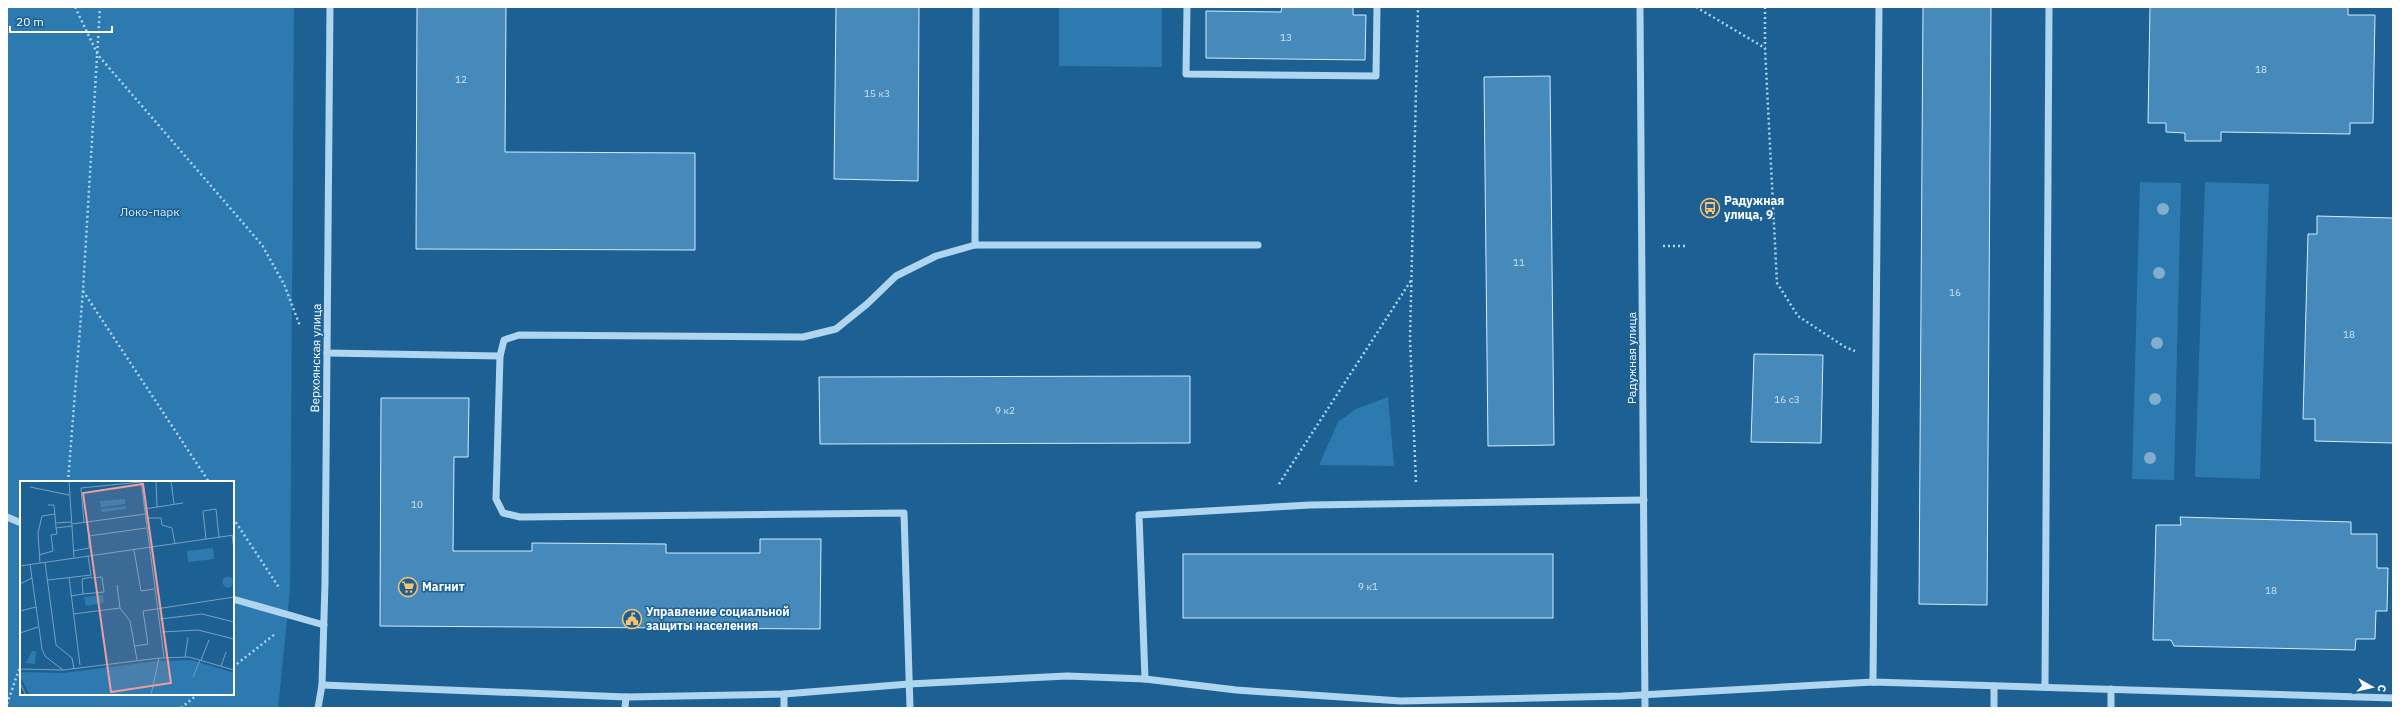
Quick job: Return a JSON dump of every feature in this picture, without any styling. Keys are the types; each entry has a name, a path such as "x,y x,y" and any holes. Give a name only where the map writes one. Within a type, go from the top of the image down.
{"street":[{"name":"Верхоянская улица","path":"318,708 322,685 324,625 330,7"},
{"path":"975,245 976,7"},
{"path":"1187,7 1186,74 1376,76 1378,7"},
{"name":"Радужная улица","path":"1640,7 1645,708"},
{"path":"1873,682 1879,7"},
{"path":"2045,687 2049,7"},
{"path":"910,708 904,513 520,517 503,513 496,499 500,356 504,340 519,335 803,337 836,329 867,304 896,276 936,256 975,245 1258,244"},
{"path":"327,353 500,356"},
{"path":"1145,679 1139,515 1417,502 1644,500"},
{"path":"7,517 20,523"},
{"path":"234,599 298,616 324,625"},
{"path":"322,685 626,697 784,694 909,684 1067,676 1145,679 1236,690 1401,701 1645,695 1873,682 2393,698"},
{"path":"1994,686 1994,708"},
{"path":"2111,690 2111,708"},
{"path":"784,694 784,708"},
{"path":"625,708 626,697"}],"path":[{"path":"75,7 98,55 262,245 284,284 300,326"},
{"path":"68,481 83,290 100,7"},
{"path":"1417,502 1410,339 1418,7"},
{"path":"1696,7 1765,48"},
{"path":"1765,7 1765,48 1777,283 1798,316 1845,347 1876,359"},
{"path":"1264,508 1412,278"},
{"path":"83,290 208,481"},
{"path":"234,520 298,616 234,666"},
{"path":"7,704 20,667"},
{"path":"181,708 197,695"}],"green space":[{"name":"Локо-парк","path":"7,7 294,7 290,590 278,708 7,708"},
{"path":"1059,7 1162,7 1162,67 1059,66"},
{"path":"2140,182 2181,183 2174,480 2132,479"},
{"path":"2205,182 2269,184 2260,479 2195,477"},
{"path":"1388,397 1394,466 1319,465 1338,422 1356,409"}],"building":[{"path":"417,7 506,7 505,152 695,153 695,250 416,249"},
{"path":"836,7 919,7 918,181 834,179"},
{"path":"1282,7 1353,7 1353,15 1366,15 1365,60 1206,58 1206,11 1281,12"},
{"path":"1923,7 1991,7 1987,605 1919,604"},
{"path":"2150,7 2348,7 2348,15 2375,15 2373,123 2350,123 2350,134 2221,132 2221,141 2185,141 2185,133 2166,132 2166,123 2148,123"},
{"path":"1550,76 1554,445 1488,446 1484,77"},
{"path":"2317,216 2393,218 2393,443 2315,441 2315,419 2303,419 2308,234 2317,234"},
{"path":"1754,354 1823,355 1821,443 1751,442"},
{"path":"1190,376 1190,443 820,444 819,377"},
{"path":"381,398 469,398 468,457 454,457 453,551 532,551 532,543 666,544 666,553 760,553 760,539 821,539 820,629 380,626"},
{"path":"2180,517 2351,522 2351,534 2377,534 2377,568 2388,568 2387,611 2376,611 2375,639 2356,639 2355,650 2174,646 2171,640 2153,640 2156,525 2181,525"},
{"path":"1183,554 1553,554 1553,618 1183,618"}],"place":[{"name":"Радужная улица, 9","path":"1710,208"},
{"name":"Магнит","path":"408,587"},
{"name":"Управление социальной защиты населения","path":"632,619"}]}
